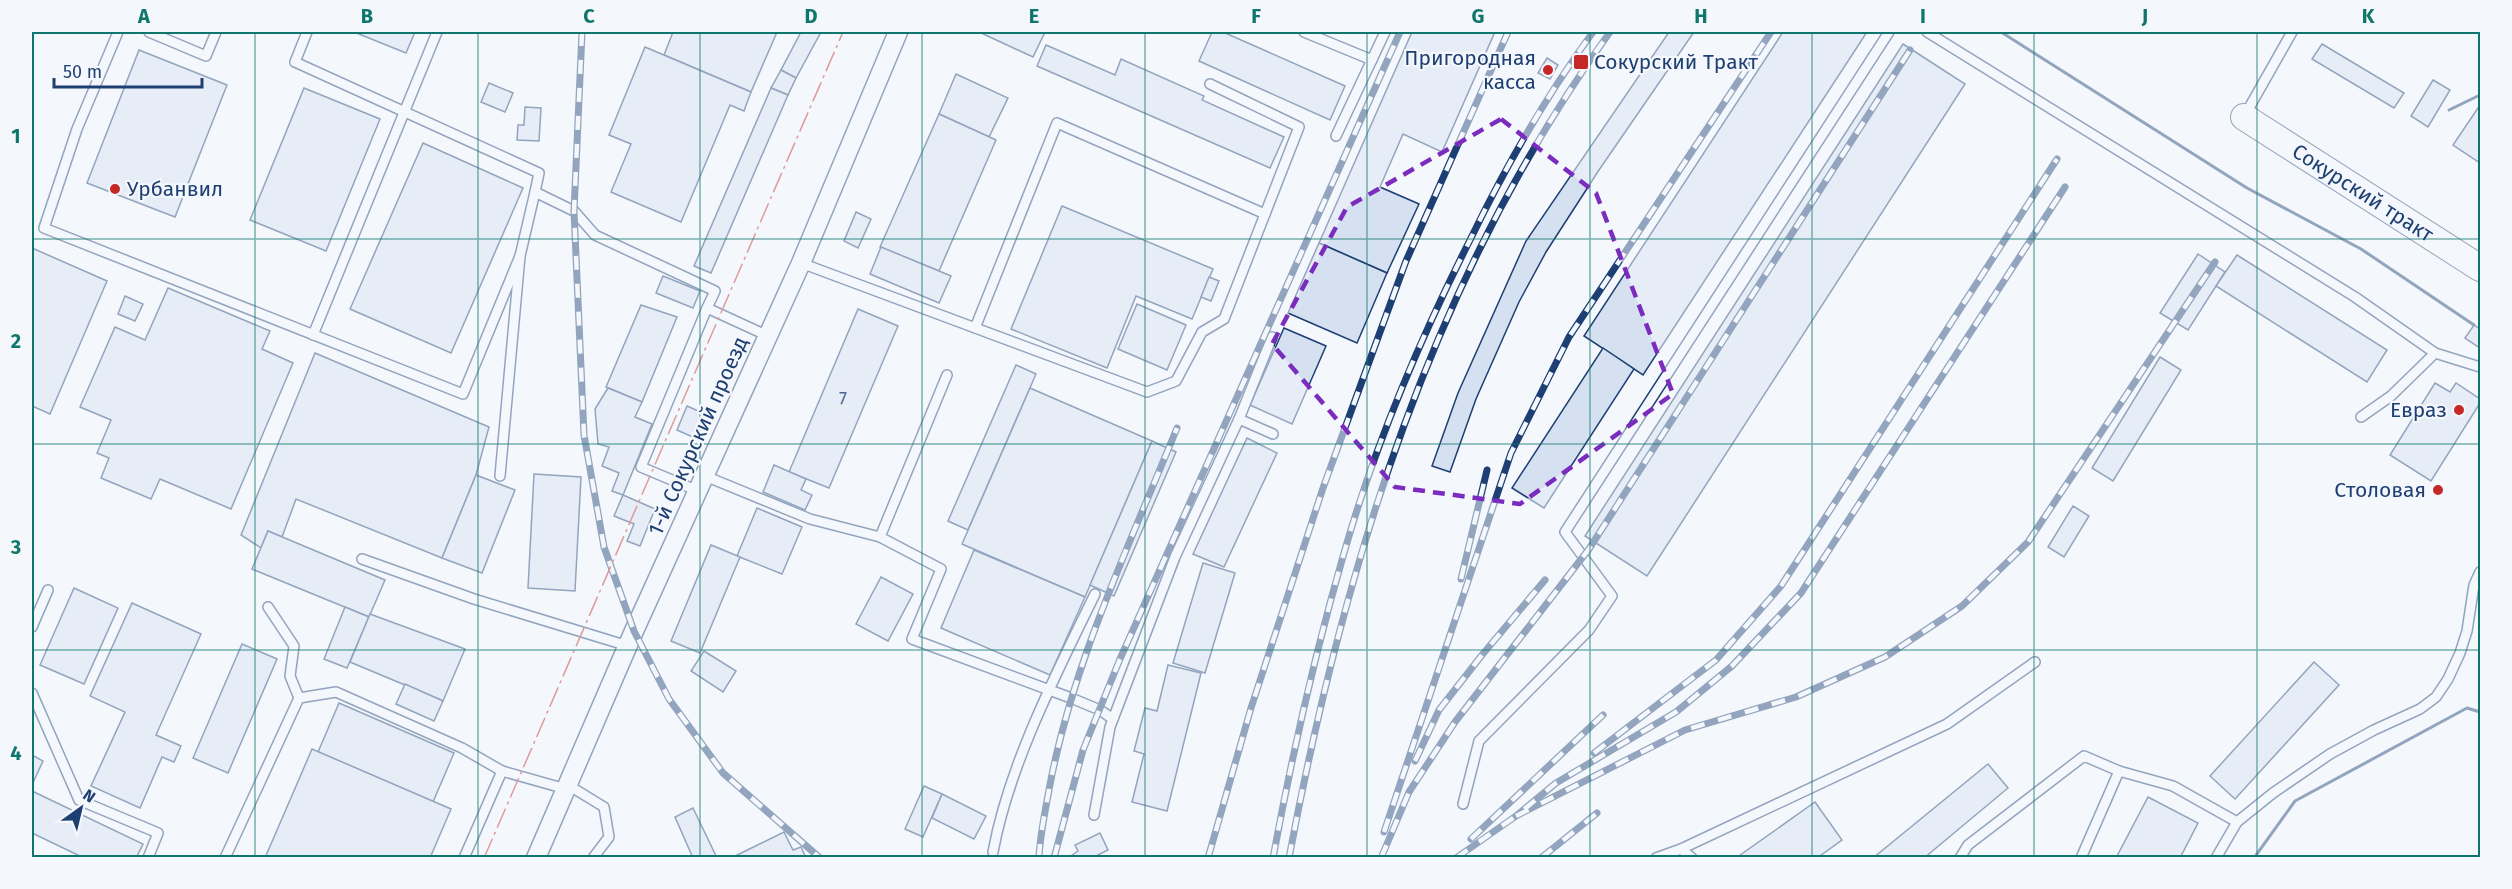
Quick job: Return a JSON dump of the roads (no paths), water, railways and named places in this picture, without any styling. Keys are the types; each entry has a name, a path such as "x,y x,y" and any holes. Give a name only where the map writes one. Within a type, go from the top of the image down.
{"street":[{"name":"1-й Сокурский проезд","path":"536,858 628,646 801,263 898,32"},
{"name":"Сокурский тракт","path":"2244,117 2481,268"}],"lane":[{"path":"118,32 78,129 44,228 463,394 520,256"},
{"path":"149,32 206,56 216,32"},
{"path":"306,32 295,62 539,173 520,256 500,476"},
{"path":"313,335 437,32"},
{"path":"1304,32 1372,60"},
{"path":"1336,136 1385,32"},
{"path":"1463,804 1479,741 1589,630 1612,596 1565,532 1889,32"},
{"path":"1927,32 2355,297 2435,354 2481,367"},
{"path":"2244,117 2292,32"},
{"path":"801,263 1147,392 1176,381 1202,332 1224,319 1299,127 1210,84"},
{"path":"975,328 1057,123 1265,214"},
{"path":"535,192 574,211 595,235 715,291 641,468 701,484 810,519 880,537 941,569 912,639 1100,710 1113,719"},
{"path":"707,308 768,336"},
{"path":"1094,815 1113,719 1175,557 1239,418 1272,337"},
{"path":"2361,417 2391,396 2435,354"},
{"path":"880,537 947,375"},
{"path":"1239,418 1273,434"},
{"path":"362,559 474,599 628,646"},
{"path":"2216,858 2236,822 2330,754 2420,709 2436,697 2448,679 2460,653 2467,631 2474,585 2481,572"},
{"path":"32,627 48,590"},
{"path":"993,852 999,817 1048,690 1095,594"},
{"path":"225,858 298,698 290,676 294,646 268,607"},
{"path":"1656,858 1681,849 1947,724 2035,662"},
{"path":"298,698 336,692 462,748 502,771 567,787 604,807 609,837 593,858"},
{"path":"32,693 79,800 158,833 148,858"},
{"path":"1960,858 1968,845 2084,756 2119,771 2173,786 2236,822"},
{"path":"464,858 502,771"},
{"path":"2081,858 2119,771"},
{"path":"1681,849 1692,858"}],"railway":[{"path":"582,32 574,211 584,435 604,547 634,631 669,699 723,773 820,858"},
{"path":"1054,858 1083,750 1120,659 1400,32"},
{"path":"1208,858 1251,708 1323,488 1406,261 1508,32"},
{"path":"1273,858 1296,743 1323,628 1356,512 1384,432 1434,314 1498,184 1543,106 1593,32"},
{"path":"1289,858 1311,748 1337,639 1368,532 1404,426 1445,323 1493,223 1548,125 1610,32"},
{"path":"1384,832 1511,453 1569,337 1771,32"},
{"path":"1381,858 1409,792 1455,722 1589,549 1910,50"},
{"path":"1594,753 1716,660 1781,586 2057,159"},
{"path":"1456,858 1516,816 1556,783 1676,712 1732,666 1801,593 2065,187"},
{"path":"1516,816 1685,730 1796,697 1885,657 1962,606 2028,542 2215,262"},
{"path":"1039,858 1049,790 1072,697 1121,561 1177,428"},
{"path":"1461,579 1487,470"},
{"path":"1415,761 1439,710 1545,580"},
{"path":"1471,839 1603,715"},
{"path":"1541,858 1597,813"}],"place":[{"name":"Сокурский Тракт","path":"1581,62"},
{"name":"Пригородная касса","path":"1548,70"},
{"name":"Урбанвил","path":"115,189"},
{"name":"Евраз","path":"2459,410"},
{"name":"Cтоловая","path":"2438,490"}]}
